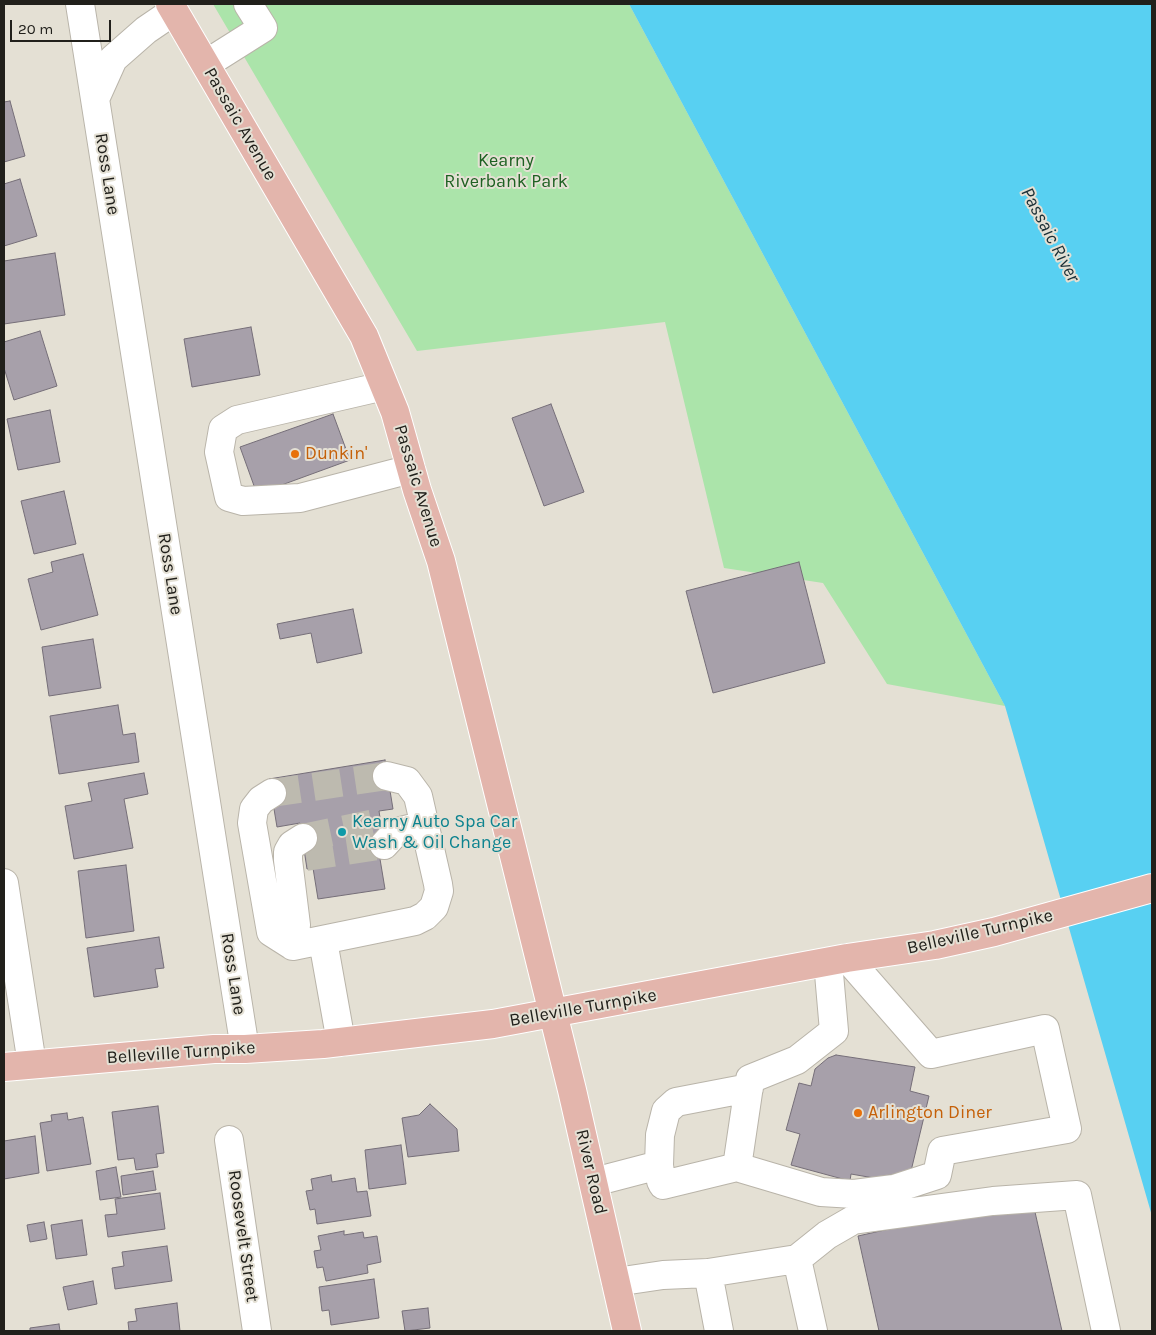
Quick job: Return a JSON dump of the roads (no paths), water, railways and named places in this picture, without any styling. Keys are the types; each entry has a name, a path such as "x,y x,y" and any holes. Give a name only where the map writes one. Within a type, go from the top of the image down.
{"main road":[{"name":"Passaic Avenue","path":"172,7 364,336 395,412 411,469 441,561 553,1013"},
{"name":"Belleville Turnpike","path":"4,1067 214,1049 245,1049 341,1042 493,1024 838,960 935,945 1002,930 1152,888"},
{"name":"River Road","path":"553,1013 594,1182 626,1331"}],"street":[{"name":"Ross Lane","path":"80,4 245,1049"},
{"path":"206,64 263,28 248,4"},
{"path":"95,99 113,59 172,7"},
{"path":"384,386 236,420 223,429 218,452 229,497 243,501 300,498 411,469"},
{"path":"272,793 261,800 254,809 252,823 271,932 293,946 415,921 425,916 434,907 439,891 438,884 418,796 407,781 387,776"},
{"path":"387,833 425,826"},
{"path":"293,946 296,925 299,852"},
{"path":"4,882 32,1064"},
{"path":"323,941 341,1042"},
{"path":"749,1088 679,1101 666,1111 660,1135 659,1166 661,1181 665,1186 737,1167 822,1192 854,1194 894,1189 937,1175 942,1151 1067,1129 1045,1029 931,1054 838,960"},
{"path":"737,1167 750,1079 797,1060 834,1031 838,960"},
{"name":"Roosevelt Street","path":"229,1140 257,1331"},
{"path":"594,1182 659,1166"},
{"path":"616,1282 663,1275 708,1273 797,1259 827,1235 853,1220 993,1201 1077,1195 1106,1331"},
{"path":"797,1259 813,1331"},
{"path":"708,1273 719,1331"}],"water":[{"name":"Passaic River","path":"629,4 1152,4 1152,1216 1005,706"}],"tunnel":[{"path":"272,793 387,776"},
{"path":"303,838 380,822"},
{"path":"306,857 384,845"}],"place":[{"name":"Dunkin'","path":"295,454"},
{"name":"Kearny Auto Spa Car Wash & Oil Change","path":"342,832"},
{"name":"Arlington Diner","path":"858,1113"}],"park label":[{"name":"Kearny Riverbank Park","path":"506,171"}]}
